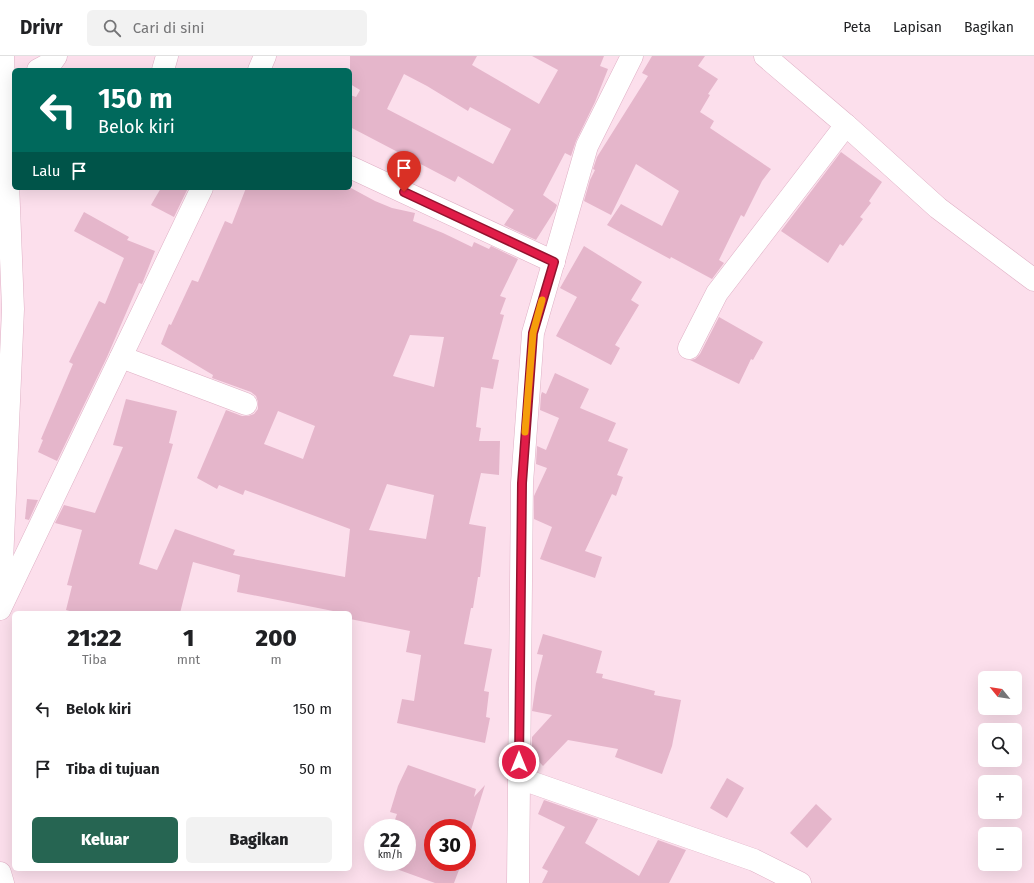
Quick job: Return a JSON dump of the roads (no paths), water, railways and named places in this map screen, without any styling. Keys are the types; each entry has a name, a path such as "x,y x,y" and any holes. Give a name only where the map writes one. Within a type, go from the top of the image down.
{"street":[{"path":"42,68 51,63 56,56"},
{"path":"164,68 167,56"},
{"path":"260,68 265,56"},
{"path":"518,883 522,483 533,333 587,146 632,56"},
{"path":"764,56 846,125 938,208 1034,280"},
{"path":"0,609 13,309 7,68"},
{"path":"689,348 717,293 846,125"},
{"path":"352,168 554,262"},
{"path":"0,609 201,190"},
{"path":"120,357 246,404"},
{"path":"519,778 754,860 800,883"},
{"path":"0,873 3,883"}]}
